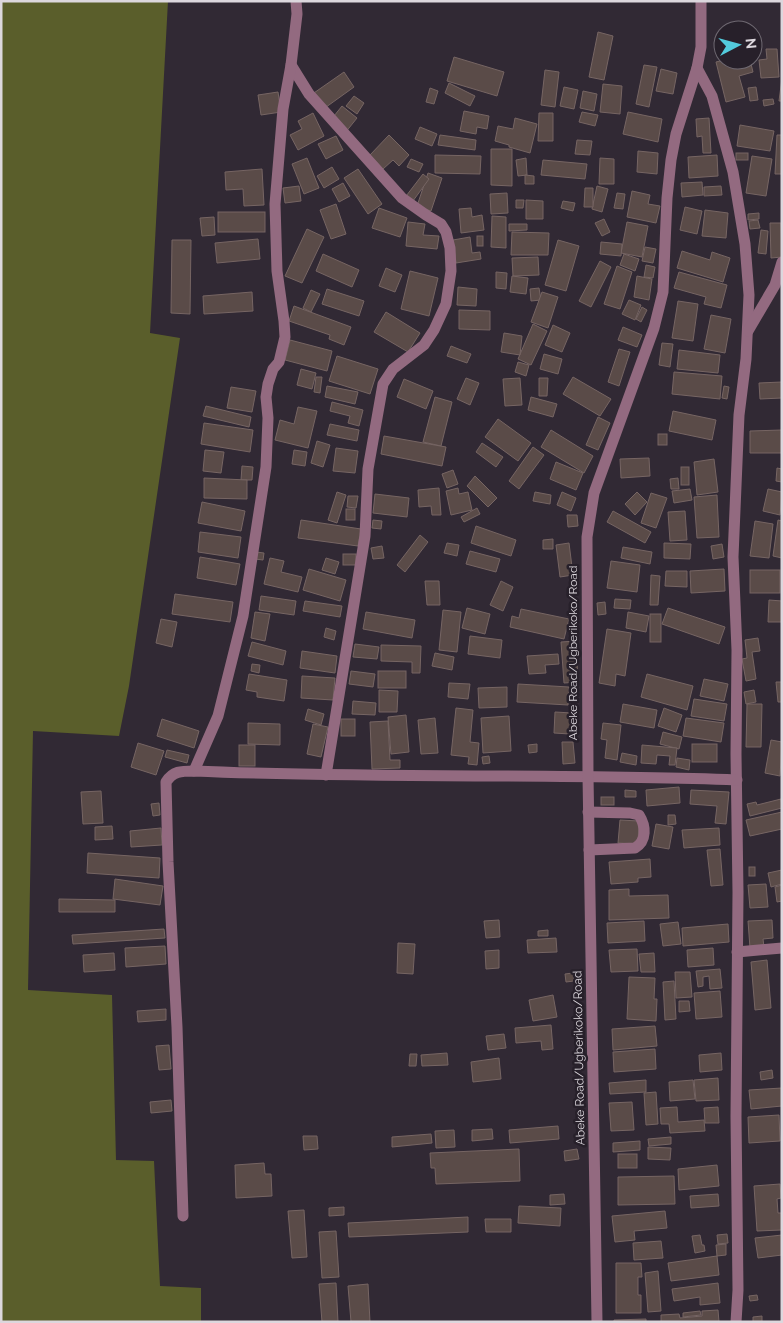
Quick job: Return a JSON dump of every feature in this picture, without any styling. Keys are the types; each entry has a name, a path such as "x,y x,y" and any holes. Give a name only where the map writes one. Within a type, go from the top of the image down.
{"street":[{"path":"194,771 218,716 243,616 266,467 267,391 273,369 281,356 285,337 277,270 275,204 283,108 291,65 296,1"},
{"name":"Abeke Road/Ugberikoko/Road","path":"597,1322 588,812 586,572 588,528 594,493 654,328 664,292 671,160 676,134 698,68 701,47 702,1"},
{"path":"291,65 309,94 402,198 426,216 441,224 446,232 450,248 451,271 446,304 434,330 424,345 393,369 383,384 368,469 365,536 326,775"},
{"path":"698,68 712,96 733,172 745,252 749,295 746,359 738,424 734,548 737,650 736,1117 738,1290 736,1322"},
{"path":"747,333 775,285 782,262"},
{"path":"183,1216 177,1026 168,862 166,782 170,776 179,771 194,771 326,775 588,776 737,780"},
{"path":"588,812 630,813 639,815 644,823 643,839 640,846 635,848 589,850"},
{"path":"737,952 782,948"}],"green space":[{"path":"1,1 168,1 150,333 180,338 129,686 119,736 33,731 28,990 112,995 116,1160 154,1161 160,1286 201,1288 201,1322 1,1322"}],"building":[{"path":"598,32 613,36 604,80 589,77"},
{"path":"766,49 777,49 779,77 761,78 760,70 763,70 763,60 767,59"},
{"path":"454,57 504,72 497,96 447,81"},
{"path":"644,65 657,67 649,107 636,104"},
{"path":"661,69 677,73 673,94 656,91"},
{"path":"545,70 559,72 555,107 541,105"},
{"path":"718,70 752,70 753,72 739,76 745,97 726,102"},
{"path":"344,72 354,87 322,110 311,95"},
{"path":"782,78 782,101 779,101"},
{"path":"449,83 475,96 470,106 445,93"},
{"path":"603,84 622,86 620,114 600,112"},
{"path":"564,87 578,90 574,109 560,106"},
{"path":"756,87 758,100 750,101 748,88"},
{"path":"430,88 438,91 434,104 426,102"},
{"path":"583,91 597,94 594,111 580,108"},
{"path":"278,92 281,112 261,115 258,95"},
{"path":"354,96 364,103 357,114 346,106"},
{"path":"773,99 774,104 764,106 763,100"},
{"path":"342,106 357,118 345,133 330,121"},
{"path":"464,111 489,116 487,129 477,127 476,134 460,131"},
{"path":"582,112 598,115 595,126 579,122"},
{"path":"628,112 662,119 658,142 623,134"},
{"path":"313,113 324,136 298,150 290,135 302,129 298,121"},
{"path":"539,113 553,113 553,141 538,141"},
{"path":"515,118 537,124 530,153 495,141 498,126 513,129"},
{"path":"709,118 711,153 703,153 702,136 697,137 696,119"},
{"path":"740,125 774,131 770,151 737,146"},
{"path":"420,127 437,134 432,146 415,139"},
{"path":"389,135 409,155 399,166 393,160 383,169 370,155"},
{"path":"440,135 476,140 475,150 438,145"},
{"path":"777,135 782,135 782,174 775,174"},
{"path":"336,136 343,150 326,159 318,144"},
{"path":"577,140 592,141 590,155 575,154"},
{"path":"491,149 512,149 512,186 491,185"},
{"path":"638,151 658,153 657,174 637,172"},
{"path":"736,153 748,153 748,160 736,160"},
{"path":"435,155 481,156 480,174 435,173"},
{"path":"717,155 718,176 689,178 688,157"},
{"path":"752,156 772,159 766,196 746,193"},
{"path":"307,158 319,188 304,194 292,164"},
{"path":"526,158 527,175 518,176 516,160"},
{"path":"600,158 614,159 614,184 599,184"},
{"path":"411,159 423,164 419,172 407,167"},
{"path":"543,160 587,164 585,179 541,175"},
{"path":"332,167 339,179 324,188 317,176"},
{"path":"262,169 264,205 244,206 243,189 226,190 225,172"},
{"path":"358,169 382,204 368,214 344,178"},
{"path":"428,173 442,178 431,211 417,206"},
{"path":"423,174 429,179 410,205 403,200"},
{"path":"525,175 534,176 534,184 525,184"},
{"path":"702,182 703,195 682,197 681,183"},
{"path":"343,183 350,196 339,202 332,189"},
{"path":"299,186 301,201 285,203 283,188"},
{"path":"597,186 608,189 602,212 592,209"},
{"path":"721,186 722,195 704,196 704,187"},
{"path":"585,188 593,188 593,207 584,207"},
{"path":"632,191 650,195 648,204 660,206 656,223 627,217"},
{"path":"507,193 508,213 491,214 490,194"},
{"path":"617,193 625,194 623,209 614,208"},
{"path":"516,200 524,200 523,208 516,208"},
{"path":"526,200 543,201 543,219 526,219"},
{"path":"563,201 575,203 573,211 561,208"},
{"path":"336,204 346,234 331,239 320,210"},
{"path":"685,207 702,211 697,234 680,230"},
{"path":"379,208 407,218 400,237 372,228"},
{"path":"471,208 472,217 482,215 484,230 461,233 459,209"},
{"path":"705,210 728,213 726,238 702,236"},
{"path":"218,212 265,212 265,232 218,232"},
{"path":"759,213 759,219 748,220 748,214"},
{"path":"492,216 506,217 506,248 491,247"},
{"path":"214,217 215,235 202,236 200,218"},
{"path":"604,219 610,232 602,236 595,223"},
{"path":"758,220 760,228 750,229 749,221"},
{"path":"408,222 425,224 423,235 439,236 437,249 406,246"},
{"path":"627,222 648,226 642,257 621,253"},
{"path":"770,223 781,223 782,257 771,258"},
{"path":"509,224 527,224 527,230 509,231"},
{"path":"307,229 324,237 302,283 285,276"},
{"path":"761,230 768,231 766,254 758,253"},
{"path":"512,232 549,233 548,255 511,255"},
{"path":"477,236 483,236 483,246 477,246"},
{"path":"470,237 472,253 480,252 481,259 456,263 453,240"},
{"path":"258,239 260,259 217,263 215,243"},
{"path":"172,240 191,240 190,314 171,313"},
{"path":"558,240 579,246 566,291 545,285"},
{"path":"601,242 622,244 621,256 600,254"},
{"path":"645,247 656,249 653,263 642,261"},
{"path":"682,251 710,260 712,252 730,258 723,282 677,268"},
{"path":"323,254 359,270 352,287 316,271"},
{"path":"624,254 639,259 635,271 620,265"},
{"path":"538,257 539,275 513,276 512,258"},
{"path":"600,261 611,267 591,307 579,301"},
{"path":"646,265 655,267 653,278 644,277"},
{"path":"617,266 632,272 620,309 604,304"},
{"path":"386,268 402,275 395,292 379,286"},
{"path":"410,271 438,278 429,316 401,309"},
{"path":"496,272 507,273 506,289 496,288"},
{"path":"679,272 727,285 721,308 704,304 706,297 674,288"},
{"path":"512,276 528,278 526,294 510,292"},
{"path":"637,276 652,279 649,300 634,297"},
{"path":"458,287 477,289 476,306 457,305"},
{"path":"539,288 541,300 531,301 530,289"},
{"path":"327,289 364,301 359,316 322,304"},
{"path":"311,290 320,294 311,312 303,308"},
{"path":"252,292 253,311 204,314 203,296"},
{"path":"542,292 558,297 548,328 531,322"},
{"path":"629,300 641,305 635,320 622,314"},
{"path":"678,301 698,304 693,341 672,338"},
{"path":"294,306 351,327 344,345 329,339 330,335 289,321"},
{"path":"642,307 647,310 641,322 636,319"},
{"path":"459,310 490,311 490,330 459,329"},
{"path":"386,312 420,333 408,352 374,332"},
{"path":"711,315 731,319 725,353 704,349"},
{"path":"533,324 547,331 531,365 518,359"},
{"path":"553,325 570,333 562,352 545,345"},
{"path":"623,327 642,335 637,347 618,340"},
{"path":"504,333 522,336 520,355 501,352"},
{"path":"290,340 332,351 327,371 285,360"},
{"path":"662,343 673,344 670,367 659,365"},
{"path":"451,346 471,354 467,363 447,356"},
{"path":"619,349 630,352 619,386 608,382"},
{"path":"679,350 720,355 718,373 677,369"},
{"path":"544,354 562,359 558,374 540,369"},
{"path":"337,356 378,369 370,394 329,381"},
{"path":"518,362 529,365 526,376 515,372"},
{"path":"301,369 316,373 312,389 297,385"},
{"path":"674,372 722,376 720,399 672,394"},
{"path":"316,377 322,377 320,393 314,392"},
{"path":"573,377 611,399 600,416 563,394"},
{"path":"466,378 479,383 470,405 457,399"},
{"path":"520,378 522,405 505,406 503,379"},
{"path":"539,378 548,378 547,396 539,396"},
{"path":"404,379 433,391 426,409 397,397"},
{"path":"782,382 782,398 760,399 759,383"},
{"path":"327,386 358,392 355,404 325,397"},
{"path":"724,386 729,387 727,399 722,398"},
{"path":"231,387 256,391 252,412 227,408"},
{"path":"435,397 452,402 441,446 423,442"},
{"path":"531,397 557,404 553,417 528,410"},
{"path":"332,402 363,410 359,426 348,423 350,416 330,411"},
{"path":"206,406 251,417 249,427 203,416"},
{"path":"298,407 317,411 308,448 275,440 280,420 294,424"},
{"path":"673,411 716,420 712,440 669,431"},
{"path":"598,417 610,423 598,450 586,445"},
{"path":"498,419 531,443 518,461 485,437"},
{"path":"204,423 253,430 250,452 201,444"},
{"path":"330,424 359,430 357,441 327,435"},
{"path":"551,430 593,456 584,473 541,447"},
{"path":"782,430 782,453 750,453 750,431"},
{"path":"658,434 667,434 667,445 658,445"},
{"path":"384,436 446,447 442,466 381,454"},
{"path":"317,441 330,445 323,467 311,463"},
{"path":"482,443 503,457 496,467 476,452"},
{"path":"533,447 544,455 519,489 509,481"},
{"path":"336,448 358,451 355,473 333,471"},
{"path":"205,450 224,452 221,473 203,471"},
{"path":"294,450 307,452 305,466 292,464"},
{"path":"649,458 650,476 621,478 620,459"},
{"path":"714,459 718,492 697,495 694,462"},
{"path":"556,462 583,473 576,490 550,479"},
{"path":"242,466 253,467 252,480 241,480"},
{"path":"681,467 689,467 689,485 681,485"},
{"path":"777,468 782,469 782,482 776,481"},
{"path":"453,470 458,484 447,488 442,474"},
{"path":"475,476 497,498 488,507 467,486"},
{"path":"204,478 247,480 247,499 204,498"},
{"path":"678,478 679,489 671,489 670,479"},
{"path":"439,488 441,515 432,515 431,506 419,507 418,490"},
{"path":"458,488 459,494 468,492 472,510 451,515 446,491"},
{"path":"690,489 692,500 674,503 672,491"},
{"path":"768,489 782,492 780,515 763,511"},
{"path":"337,492 346,495 337,523 328,520"},
{"path":"535,492 551,495 550,504 533,501"},
{"path":"562,492 576,498 571,511 557,505"},
{"path":"637,492 647,502 635,515 625,504"},
{"path":"651,493 667,498 656,528 641,523"},
{"path":"375,494 409,498 407,517 373,513"},
{"path":"717,495 719,537 697,538 694,497"},
{"path":"348,496 358,496 356,508 347,507"},
{"path":"202,502 245,511 241,531 198,523"},
{"path":"477,508 480,514 464,522 461,517"},
{"path":"346,509 355,509 355,520 346,520"},
{"path":"613,511 651,532 645,543 607,522"},
{"path":"685,511 687,540 670,541 668,512"},
{"path":"567,515 577,515 578,526 568,527"},
{"path":"301,520 361,529 358,546 298,538"},
{"path":"373,520 382,521 381,529 372,528"},
{"path":"778,520 782,521 782,558 773,556"},
{"path":"755,521 773,524 769,558 750,556"},
{"path":"476,526 516,540 511,556 471,543"},
{"path":"200,532 241,537 238,558 198,552"},
{"path":"420,535 428,542 405,572 397,565"},
{"path":"553,539 553,549 543,549 543,540"},
{"path":"447,543 459,545 457,556 444,553"},
{"path":"569,543 573,575 560,577 556,545"},
{"path":"664,543 691,544 690,559 664,558"},
{"path":"722,544 724,557 713,559 711,546"},
{"path":"382,546 384,558 373,559 371,548"},
{"path":"623,547 652,552 650,564 621,558"},
{"path":"470,551 500,559 496,572 466,564"},
{"path":"256,552 264,553 263,560 255,559"},
{"path":"343,554 356,554 356,565 343,565"},
{"path":"200,557 240,564 236,585 197,578"},
{"path":"270,558 284,561 281,572 302,577 298,592 264,584"},
{"path":"326,558 339,562 335,574 322,570"},
{"path":"611,561 640,565 637,592 607,588"},
{"path":"309,569 346,580 340,601 303,590"},
{"path":"724,569 725,591 691,593 690,571"},
{"path":"750,570 780,570 780,593 750,593"},
{"path":"666,571 687,571 687,587 665,586"},
{"path":"651,575 660,576 658,605 650,605"},
{"path":"425,581 439,581 440,605 427,605"},
{"path":"501,581 513,587 503,611 490,605"},
{"path":"175,594 233,602 230,622 172,614"},
{"path":"261,596 296,601 294,615 259,610"},
{"path":"615,599 631,600 630,609 614,608"},
{"path":"769,600 782,601 782,622 768,622"},
{"path":"305,601 342,606 340,617 303,611"},
{"path":"605,602 606,614 598,615 597,603"},
{"path":"467,608 490,614 485,634 462,628"},
{"path":"668,608 725,627 719,644 662,624"},
{"path":"521,609 569,619 564,639 510,627 512,616 519,618"},
{"path":"443,610 461,612 457,652 439,650"},
{"path":"255,612 270,614 265,641 251,638"},
{"path":"366,612 415,620 412,638 363,629"},
{"path":"628,612 649,616 646,632 626,628"},
{"path":"650,614 661,614 661,642 650,642"},
{"path":"161,619 177,622 172,647 156,643"},
{"path":"326,628 336,631 334,640 324,637"},
{"path":"607,629 631,633 625,676 616,674 615,686 599,683"},
{"path":"470,636 502,640 500,658 468,654"},
{"path":"758,638 760,651 752,652 756,679 746,681 742,659 747,658 745,640"},
{"path":"576,641 578,682 564,683 561,642"},
{"path":"252,642 286,651 283,665 248,656"},
{"path":"355,644 379,647 377,659 353,657"},
{"path":"381,645 421,646 420,673 412,673 412,662 381,661"},
{"path":"302,651 337,656 335,673 300,668"},
{"path":"435,653 454,657 452,670 432,666"},
{"path":"558,654 559,664 545,665 546,673 529,674 527,656"},
{"path":"252,664 260,665 259,673 251,671"},
{"path":"351,671 375,674 373,687 349,684"},
{"path":"378,671 406,671 406,688 378,688"},
{"path":"249,674 287,680 284,701 257,697 257,692 246,690"},
{"path":"647,674 693,686 687,710 641,697"},
{"path":"302,676 335,678 333,700 301,698"},
{"path":"704,679 728,684 724,701 700,696"},
{"path":"776,682 782,682 782,702 778,702"},
{"path":"449,683 470,684 468,699 448,697"},
{"path":"518,684 569,687 568,705 517,702"},
{"path":"507,687 507,707 479,708 478,688"},
{"path":"379,690 398,691 397,712 379,712"},
{"path":"754,690 756,702 746,704 744,692"},
{"path":"694,699 727,704 724,721 691,716"},
{"path":"353,701 376,703 375,715 352,714"},
{"path":"623,704 657,710 654,728 620,722"},
{"path":"747,704 762,704 761,747 746,747"},
{"path":"456,708 473,710 470,742 479,743 477,765 468,764 469,757 451,755"},
{"path":"664,708 682,715 676,732 658,726"},
{"path":"308,709 324,714 321,725 305,720"},
{"path":"555,712 572,713 570,734 554,733"},
{"path":"406,715 409,752 391,754 388,717"},
{"path":"509,716 511,751 483,753 481,718"},
{"path":"435,718 438,753 421,754 418,720"},
{"path":"686,718 724,723 721,742 683,736"},
{"path":"162,719 199,731 194,748 157,736"},
{"path":"341,719 355,719 355,736 341,736"},
{"path":"388,721 390,760 400,760 400,768 372,769 370,722"},
{"path":"248,723 280,724 280,745 248,744"},
{"path":"603,723 621,725 617,760 605,758 607,740 601,739"},
{"path":"313,724 328,727 321,757 307,754"},
{"path":"663,732 682,737 679,749 660,744"},
{"path":"771,740 782,742 780,776 765,773"},
{"path":"562,742 573,742 575,763 563,764"},
{"path":"138,743 164,751 156,775 131,767"},
{"path":"537,744 537,752 529,753 528,745"},
{"path":"692,744 717,744 717,762 692,762"},
{"path":"239,745 255,745 255,766 239,766"},
{"path":"642,745 677,748 675,765 669,765 670,756 657,755 656,764 641,763"},
{"path":"167,750 189,755 187,763 165,757"},
{"path":"622,753 637,756 636,765 620,762"},
{"path":"489,756 490,763 483,764 482,757"},
{"path":"677,758 690,760 689,770 676,767"},
{"path":"679,787 680,803 647,806 646,790"},
{"path":"625,790 636,791 636,797 625,797"},
{"path":"691,790 729,792 726,824 715,823 717,806 690,804"},
{"path":"101,791 103,823 83,824 81,792"},
{"path":"601,797 614,797 614,805 601,805"},
{"path":"781,799 782,808 750,816 747,804 756,802 757,805"},
{"path":"159,803 160,815 153,816 151,804"},
{"path":"782,812 782,829 750,836 746,820"},
{"path":"668,815 675,815 676,824 668,825"},
{"path":"620,820 639,821 638,844 618,843"},
{"path":"656,824 673,827 669,849 652,846"},
{"path":"112,826 113,839 95,840 95,827"},
{"path":"161,828 162,845 131,847 130,831"},
{"path":"719,828 720,845 684,848 682,830"},
{"path":"720,849 723,885 711,886 707,850"},
{"path":"88,853 160,858 159,878 87,873"},
{"path":"650,859 651,877 638,878 638,882 611,884 609,862"},
{"path":"749,867 755,867 755,876 749,876"},
{"path":"782,870 782,884 771,887 768,873"},
{"path":"115,879 163,886 160,905 113,899"},
{"path":"766,884 768,907 750,908 748,885"},
{"path":"782,885 782,901 777,902 775,887"},
{"path":"629,889 629,896 668,895 669,918 609,920 609,890"},
{"path":"59,899 115,900 115,912 59,912"},
{"path":"499,920 500,937 486,938 484,921"},
{"path":"772,920 773,938 763,939 764,947 750,948 748,921"},
{"path":"644,921 645,941 608,943 607,923"},
{"path":"678,922 681,944 663,946 660,924"},
{"path":"728,924 729,942 683,946 682,928"},
{"path":"164,929 165,938 73,944 72,935"},
{"path":"548,930 548,936 538,936 538,931"},
{"path":"556,938 557,952 528,953 527,940"},
{"path":"398,943 415,944 413,974 397,973"},
{"path":"165,946 166,964 126,967 125,948"},
{"path":"713,948 714,965 688,967 687,950"},
{"path":"637,949 638,971 611,972 609,950"},
{"path":"499,950 499,968 486,969 485,951"},
{"path":"114,953 115,970 84,972 83,955"},
{"path":"654,953 655,972 641,972 639,954"},
{"path":"767,960 771,1008 755,1010 751,962"},
{"path":"720,969 722,988 710,989 709,976 703,977 703,986 698,987 696,971"},
{"path":"675,972 690,972 692,997 676,998"},
{"path":"573,973 574,981 566,982 565,974"},
{"path":"629,977 655,978 654,999 657,999 656,1021 627,1019"},
{"path":"674,981 676,1019 665,1020 663,982"},
{"path":"720,991 722,1017 696,1019 694,993"},
{"path":"553,995 557,1017 533,1021 529,1000"},
{"path":"679,1001 689,1001 690,1011 679,1012"},
{"path":"166,1009 166,1020 138,1022 137,1011"},
{"path":"551,1025 553,1049 542,1050 541,1041 516,1043 515,1028"},
{"path":"655,1026 657,1046 613,1050 612,1029"},
{"path":"504,1034 506,1048 488,1050 486,1036"},
{"path":"169,1045 171,1069 159,1070 156,1046"},
{"path":"655,1049 656,1069 614,1072 613,1052"},
{"path":"447,1053 448,1065 422,1066 421,1055"},
{"path":"721,1053 722,1070 700,1072 699,1055"},
{"path":"410,1054 417,1054 416,1066 409,1066"},
{"path":"499,1058 501,1079 473,1082 471,1062"},
{"path":"772,1070 773,1078 761,1080 760,1072"},
{"path":"718,1078 719,1100 696,1101 694,1080"},
{"path":"646,1080 646,1092 610,1094 609,1083"},
{"path":"693,1080 695,1099 670,1101 669,1082"},
{"path":"782,1088 782,1106 751,1109 749,1090"},
{"path":"656,1092 658,1124 646,1125 644,1093"},
{"path":"171,1100 172,1111 151,1113 150,1102"},
{"path":"632,1102 634,1130 611,1131 609,1103"},
{"path":"677,1107 678,1122 704,1120 705,1131 670,1133 669,1124 661,1124 660,1108"},
{"path":"718,1107 719,1123 705,1123 704,1108"},
{"path":"779,1115 780,1141 749,1143 748,1117"},
{"path":"558,1126 559,1139 510,1143 509,1130"},
{"path":"492,1129 493,1139 472,1141 472,1130"},
{"path":"454,1130 455,1147 436,1148 435,1131"},
{"path":"431,1134 432,1143 392,1147 392,1137"},
{"path":"303,1136 317,1136 318,1149 304,1150"},
{"path":"671,1137 671,1144 649,1146 648,1139"},
{"path":"640,1141 640,1150 613,1152 613,1143"},
{"path":"648,1147 671,1148 670,1160 648,1159"},
{"path":"519,1149 520,1181 436,1184 435,1168 431,1168 430,1153"},
{"path":"577,1149 579,1159 565,1161 564,1151"},
{"path":"618,1154 637,1154 637,1168 618,1168"},
{"path":"264,1163 265,1174 271,1174 272,1196 236,1198 235,1165"},
{"path":"717,1165 719,1186 679,1190 678,1169"},
{"path":"674,1176 675,1204 618,1205 618,1177"},
{"path":"780,1184 781,1198 777,1199 778,1213 782,1213 782,1230 757,1231 754,1186"},
{"path":"564,1194 565,1204 550,1205 550,1195"},
{"path":"718,1194 719,1206 691,1208 690,1196"},
{"path":"519,1206 561,1208 560,1226 518,1223"},
{"path":"344,1207 344,1215 329,1216 329,1208"},
{"path":"304,1210 307,1257 292,1258 288,1211"},
{"path":"665,1211 667,1228 634,1231 635,1240 615,1242 612,1216"},
{"path":"468,1217 468,1232 349,1237 348,1223"},
{"path":"485,1219 511,1219 511,1232 486,1232"},
{"path":"336,1231 339,1277 322,1278 319,1232"},
{"path":"727,1234 728,1243 718,1244 717,1235"},
{"path":"700,1235 705,1251 695,1253 692,1236"},
{"path":"782,1235 782,1255 758,1258 755,1238"},
{"path":"661,1241 663,1258 634,1260 633,1243"},
{"path":"726,1244 726,1255 717,1256 716,1245"},
{"path":"717,1256 719,1275 671,1281 668,1263"},
{"path":"616,1263 641,1263 642,1277 638,1277 638,1295 641,1295 641,1313 616,1313"},
{"path":"658,1271 661,1311 648,1312 645,1273"},
{"path":"336,1283 338,1322 322,1322 319,1284"},
{"path":"718,1283 720,1303 700,1305 700,1297 674,1301 672,1289"},
{"path":"368,1284 370,1322 351,1322 348,1286"},
{"path":"757,1295 758,1300 750,1301 749,1296"},
{"path":"718,1310 719,1322 661,1322 661,1315 679,1314 680,1318 702,1316 702,1311"},
{"path":"700,1311 701,1315 683,1317 683,1313"},
{"path":"762,1316 762,1322 753,1322 753,1317"},
{"path":"646,1319 646,1322 614,1322 614,1320"}]}
